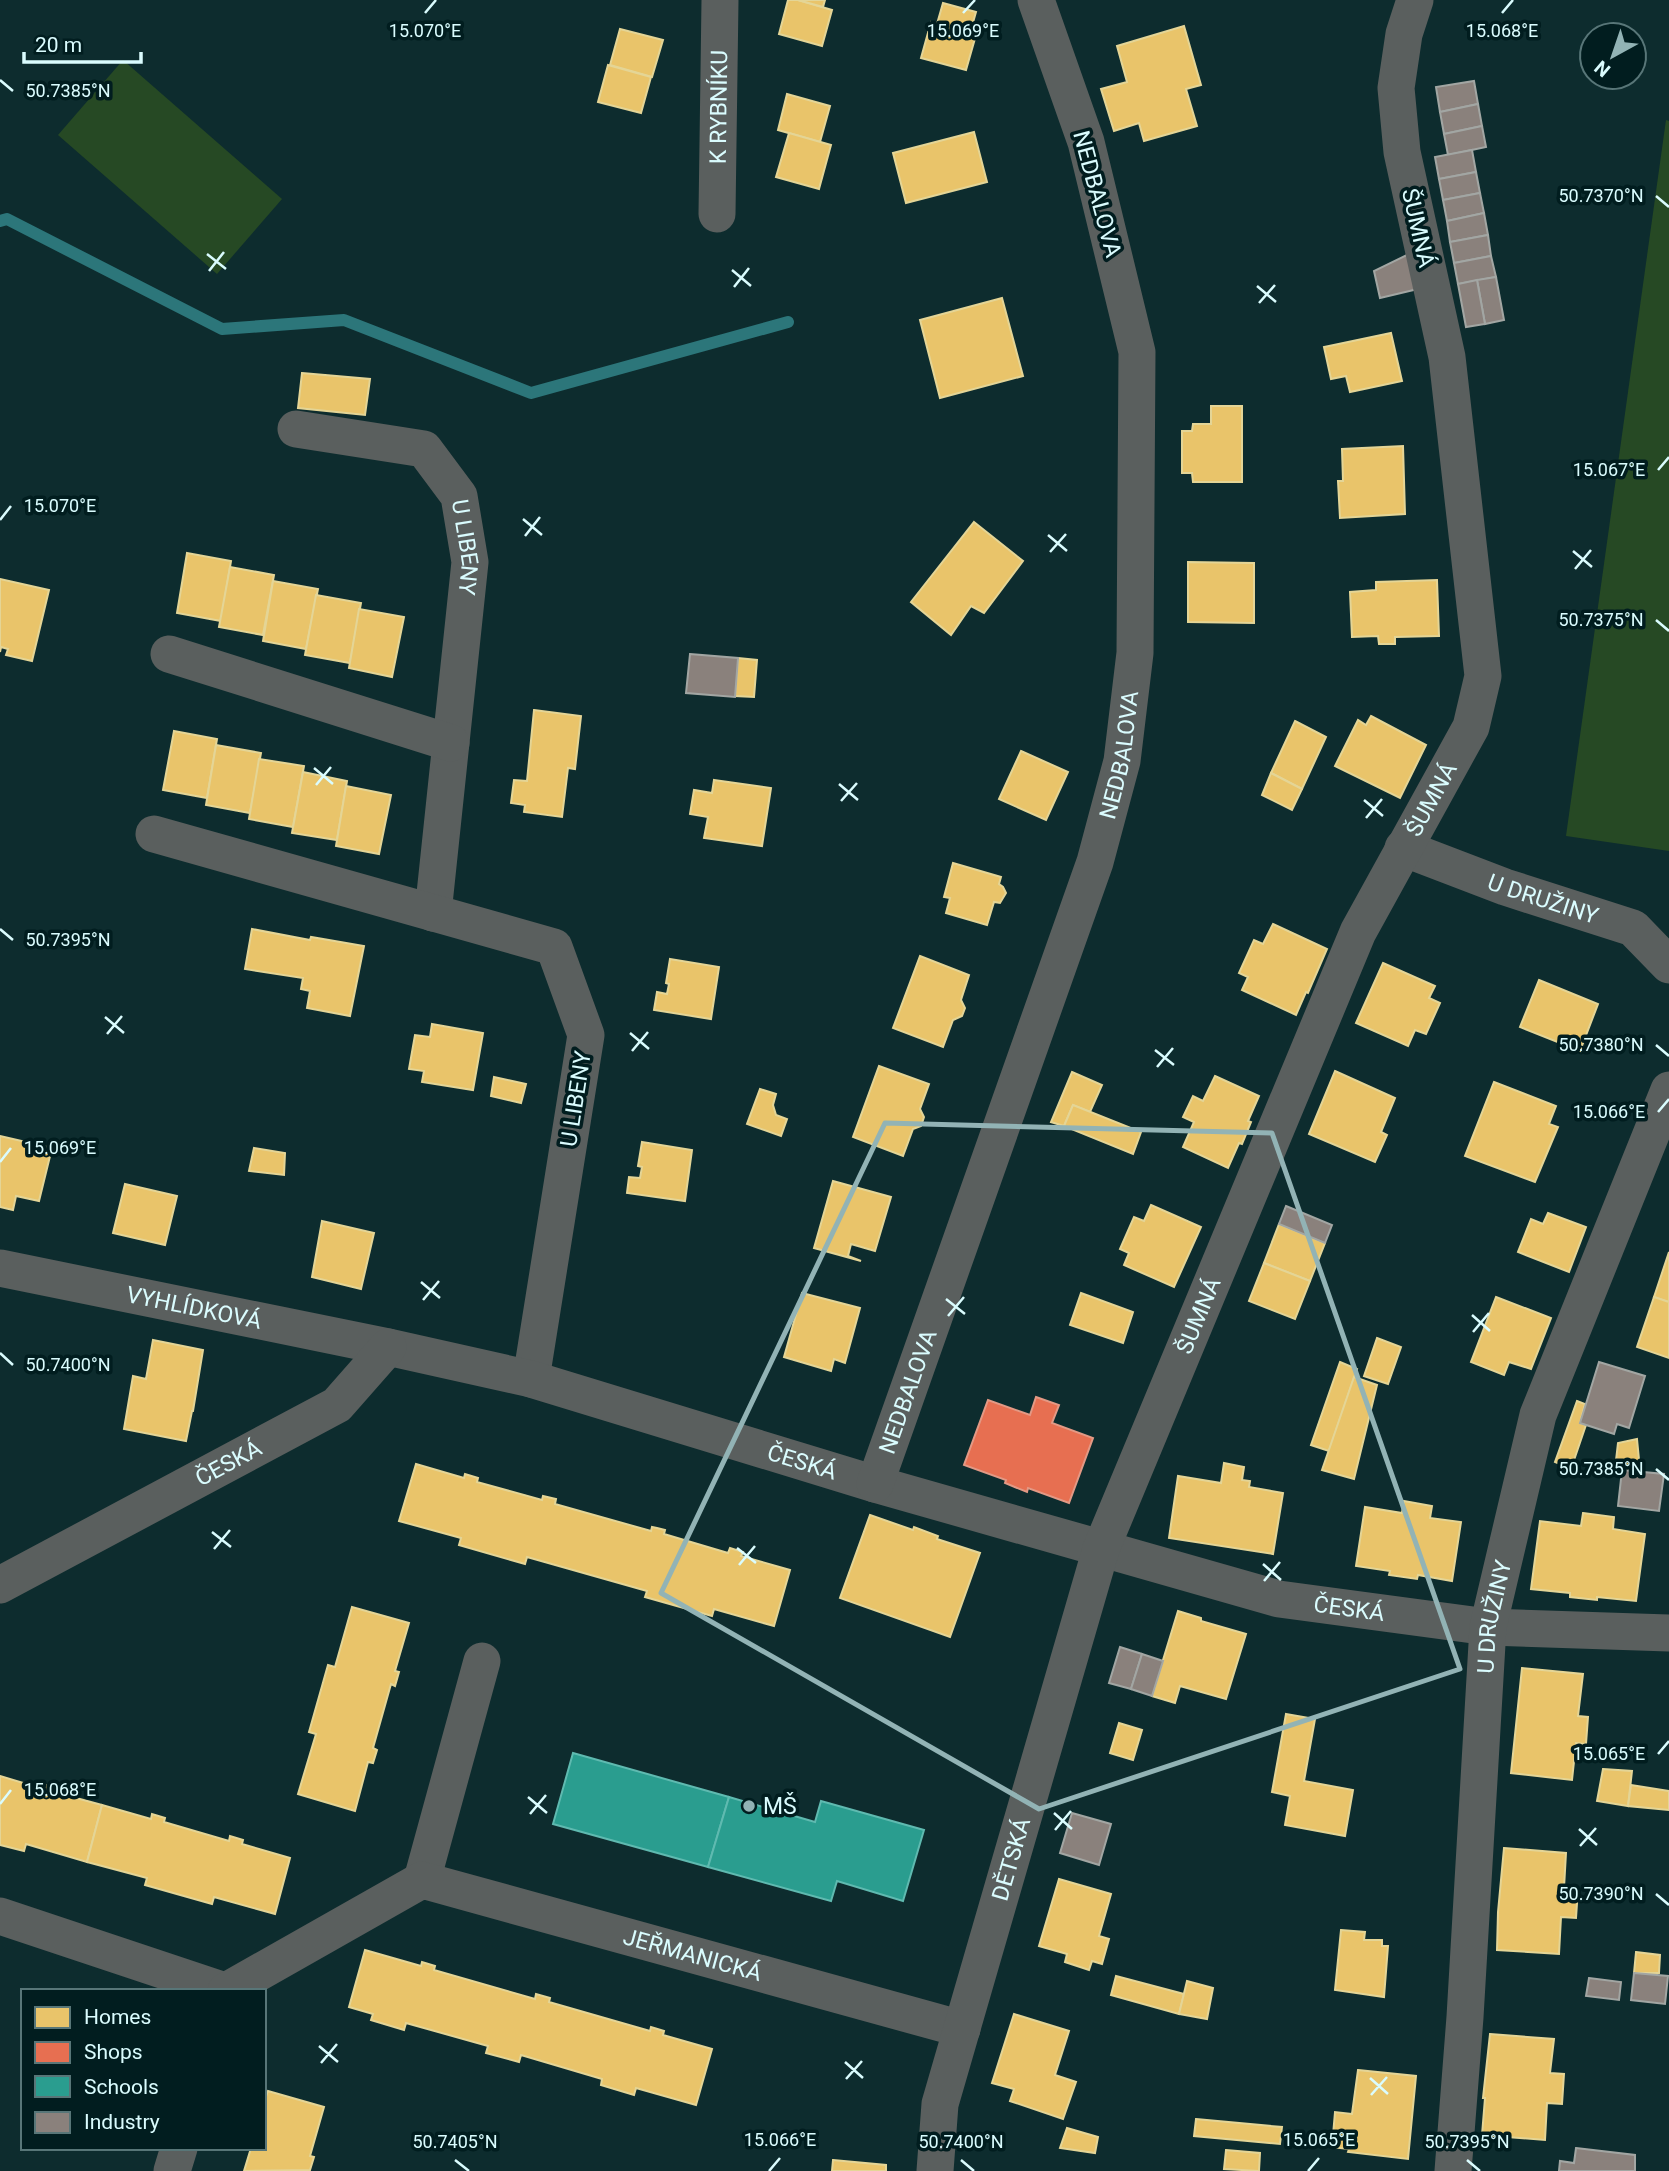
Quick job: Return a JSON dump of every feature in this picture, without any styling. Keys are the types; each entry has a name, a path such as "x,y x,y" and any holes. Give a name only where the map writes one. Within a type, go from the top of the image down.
{"street":[{"name":"K RYBNÍKU","path":"717,214 720,0"},
{"name":"NEDBALOVA","path":"875,1484 1095,862 1122,761 1135,653 1137,352 1086,142 1036,0"},
{"name":"ŠUMNÁ","path":"1101,1549 1358,932 1471,727 1483,677 1447,357 1402,152 1396,88 1404,34 1416,0"},
{"name":"U LIBENY","path":"296,429 425,449 459,496 470,562 433,913"},
{"path":"169,654 451,743"},
{"name":"U LIBENY","path":"154,834 554,947 586,1035 531,1380"},
{"name":"U DRUŽINY","path":"1403,848 1505,887 1633,928 1669,965"},
{"name":"U DRUŽINY","path":"1453,2171 1488,1628 1538,1415 1669,1090"},
{"name":"VYHLÍDKOVÁ","path":"0,1268 388,1347"},
{"name":"ČESKÁ","path":"0,1585 337,1405 388,1347 531,1380 875,1484 1279,1599 1488,1628 1669,1633"},
{"name":"DĚTSKÁ","path":"935,2171 940,2104 1101,1549"},
{"path":"229,1989 422,1880 482,1661"},
{"name":"JEŘMANICKÁ","path":"422,1880 962,2029"},
{"path":"0,1916 219,1989"},
{"path":"172,2171 178,2150"}],"highlighted area":[{"path":"885,1123 1272,1133 1460,1669 1039,1809 661,1593"}],"green space":[{"path":"123,60 282,199 217,274 58,135"},
{"path":"1666,120 1669,121 1669,851 1566,836"}],"building: Homes":[{"path":"788,0 798,0 832,10 822,46 779,34"},
{"path":"798,0 825,0 823,7"},
{"path":"943,3 976,12 970,33 976,35 966,70 921,58 931,22 937,24"},
{"path":"1184,26 1201,85 1186,89 1197,126 1144,141 1139,123 1114,131 1101,89 1127,82 1117,46"},
{"path":"620,29 663,40 652,77 610,65"},
{"path":"608,65 651,77 641,113 598,102"},
{"path":"787,94 830,106 820,142 778,130"},
{"path":"974,132 987,182 906,203 893,153"},
{"path":"789,133 831,145 819,189 776,177"},
{"path":"1002,298 1023,376 940,398 920,320"},
{"path":"1391,333 1402,381 1350,392 1346,376 1331,379 1324,347"},
{"path":"302,373 370,379 365,415 298,408"},
{"path":"1211,406 1242,406 1242,482 1193,482 1192,473 1182,473 1182,431 1192,431 1193,424 1211,424"},
{"path":"1403,446 1405,514 1340,518 1338,481 1343,481 1342,449"},
{"path":"974,522 1023,561 984,613 971,606 951,635 911,602"},
{"path":"187,553 231,561 221,621 177,613"},
{"path":"1188,562 1254,563 1254,623 1188,622"},
{"path":"230,567 274,575 263,635 219,627"},
{"path":"0,579 49,590 32,661 6,655 8,649 1,647 0,652"},
{"path":"1437,580 1439,636 1395,637 1395,644 1379,644 1378,636 1352,637 1350,592 1376,590 1376,582"},
{"path":"273,581 318,589 306,649 263,641"},
{"path":"316,595 361,603 350,663 305,655"},
{"path":"359,609 404,617 392,677 349,668"},
{"path":"738,658 757,660 754,697 735,696"},
{"path":"534,710 581,716 575,769 568,768 562,817 524,812 525,805 511,803 514,780 527,781"},
{"path":"1371,716 1426,745 1400,798 1335,766 1358,720 1366,725"},
{"path":"1295,721 1326,737 1302,789 1271,773"},
{"path":"174,731 217,739 207,798 163,790"},
{"path":"216,745 261,753 250,813 206,805"},
{"path":"1021,751 1068,772 1046,820 999,799"},
{"path":"259,759 304,766 293,827 249,819"},
{"path":"303,772 347,781 337,840 292,833"},
{"path":"1271,773 1302,789 1292,810 1262,795"},
{"path":"714,780 771,788 762,846 704,838 708,817 690,814 694,790 712,793"},
{"path":"346,786 391,795 379,854 336,846"},
{"path":"953,863 1001,877 999,884 1006,893 1000,903 994,902 987,925 946,913 950,898 944,897"},
{"path":"1273,924 1327,949 1296,1015 1242,990 1248,977 1239,973 1254,940 1263,944"},
{"path":"252,929 310,940 311,937 364,946 350,1016 307,1008 310,991 301,989 303,978 245,969"},
{"path":"920,956 969,975 961,1000 965,1008 962,1016 953,1020 943,1047 893,1028"},
{"path":"670,959 719,967 711,1019 654,1010 657,992 667,994"},
{"path":"1383,963 1435,986 1429,998 1440,1003 1426,1034 1415,1030 1408,1046 1356,1023"},
{"path":"1539,980 1598,1004 1580,1051 1520,1027"},
{"path":"432,1024 483,1033 473,1090 422,1082 424,1071 409,1069 415,1035 430,1037"},
{"path":"879,1066 929,1084 920,1109 924,1117 921,1126 913,1129 903,1156 853,1137"},
{"path":"1335,1071 1395,1098 1381,1132 1387,1135 1375,1162 1309,1134"},
{"path":"1072,1072 1102,1085 1090,1112 1073,1105 1064,1126 1051,1122"},
{"path":"1215,1076 1259,1096 1242,1144 1239,1143 1228,1168 1183,1147 1194,1122 1183,1117 1193,1096 1203,1101"},
{"path":"494,1077 526,1084 521,1103 491,1096"},
{"path":"1494,1082 1556,1106 1549,1124 1558,1127 1535,1182 1465,1156"},
{"path":"760,1089 776,1094 773,1105 776,1115 787,1119 781,1136 747,1124"},
{"path":"1073,1105 1141,1132 1133,1154 1064,1126"},
{"path":"0,1136 52,1148 39,1201 16,1196 13,1210 0,1207"},
{"path":"642,1142 692,1150 685,1201 627,1193 629,1177 640,1178 642,1167 638,1166"},
{"path":"254,1148 285,1153 284,1175 249,1171"},
{"path":"833,1181 891,1197 875,1251 851,1244 848,1256 861,1261 814,1248"},
{"path":"125,1184 177,1196 165,1245 113,1233"},
{"path":"1151,1205 1201,1227 1174,1287 1124,1265 1129,1253 1120,1249 1134,1217 1144,1221"},
{"path":"1548,1213 1586,1227 1569,1272 1518,1252 1531,1219 1543,1224"},
{"path":"322,1221 374,1233 361,1289 312,1277"},
{"path":"1279,1224 1325,1243 1310,1281 1264,1263"},
{"path":"1669,1252 1669,1302 1654,1297"},
{"path":"1264,1263 1310,1281 1295,1319 1249,1301"},
{"path":"802,1293 860,1308 845,1363 834,1359 831,1371 784,1357"},
{"path":"1081,1293 1133,1312 1123,1343 1070,1325"},
{"path":"1496,1297 1551,1318 1531,1369 1509,1362 1504,1375 1471,1362"},
{"path":"1654,1297 1669,1302 1669,1358 1637,1347"},
{"path":"1377,1338 1401,1347 1388,1384 1364,1376"},
{"path":"153,1340 203,1350 186,1441 124,1429 133,1376 146,1379"},
{"path":"1340,1362 1357,1369 1329,1451 1311,1445"},
{"path":"1354,1377 1377,1385 1354,1479 1322,1470"},
{"path":"1577,1401 1585,1404 1580,1423 1586,1425 1571,1469 1555,1462"},
{"path":"1637,1439 1640,1470 1615,1469 1618,1443"},
{"path":"1224,1463 1244,1467 1242,1480 1250,1481 1249,1487 1283,1493 1273,1554 1169,1538 1178,1476 1221,1483"},
{"path":"416,1464 464,1478 465,1474 478,1478 477,1482 542,1500 543,1496 556,1499 555,1504 651,1531 652,1527 665,1530 664,1534 728,1553 730,1548 743,1552 741,1556 790,1570 774,1626 714,1609 712,1616 645,1597 647,1591 527,1557 525,1564 459,1545 461,1538 399,1521"},
{"path":"1404,1501 1432,1506 1430,1518 1461,1522 1452,1581 1418,1575 1417,1579 1389,1575 1390,1571 1356,1566 1365,1507 1402,1513"},
{"path":"1583,1513 1614,1517 1613,1529 1645,1534 1636,1601 1570,1597 1570,1593 1531,1589 1540,1521 1581,1526"},
{"path":"870,1515 913,1530 914,1527 938,1536 937,1539 980,1553 950,1637 840,1598"},
{"path":"352,1607 409,1623 395,1671 399,1672 395,1686 391,1684 373,1748 377,1750 373,1763 368,1762 355,1811 298,1794 316,1734 309,1732 328,1665 335,1667"},
{"path":"1178,1611 1201,1618 1201,1621 1246,1634 1226,1699 1180,1686 1175,1703 1152,1696"},
{"path":"1522,1668 1583,1674 1578,1716 1588,1717 1586,1744 1576,1743 1572,1780 1511,1773"},
{"path":"1286,1714 1315,1719 1304,1781 1353,1790 1345,1836 1285,1825 1290,1796 1272,1792"},
{"path":"1119,1723 1142,1730 1133,1760 1110,1753"},
{"path":"1603,1769 1632,1771 1628,1806 1597,1801"},
{"path":"0,1776 40,1788 41,1784 55,1787 54,1792 102,1805 87,1862 26,1844 24,1851 0,1845"},
{"path":"1631,1785 1669,1791 1669,1810 1628,1806"},
{"path":"102,1805 151,1819 152,1814 165,1818 164,1822 229,1841 230,1836 243,1840 242,1844 290,1858 275,1914 214,1897 212,1904 145,1885 147,1878 87,1862"},
{"path":"1504,1848 1566,1853 1564,1888 1578,1889 1576,1918 1561,1917 1559,1954 1497,1950"},
{"path":"1059,1879 1111,1894 1099,1936 1109,1939 1102,1964 1092,1961 1089,1970 1065,1962 1067,1954 1039,1946"},
{"path":"1341,1930 1365,1932 1364,1940 1382,1940 1382,1946 1388,1946 1384,1997 1335,1990"},
{"path":"365,1950 421,1966 422,1962 435,1966 434,1970 535,1999 536,1994 550,1998 549,2002 650,2031 651,2027 664,2031 663,2035 712,2049 696,2105 636,2088 634,2095 601,2085 602,2079 521,2055 519,2062 486,2053 488,2046 406,2023 404,2030 371,2020 373,2014 349,2007"},
{"path":"1636,1952 1660,1955 1659,1973 1634,1973"},
{"path":"1116,1976 1184,1994 1179,2014 1111,1995"},
{"path":"1187,1981 1213,1988 1207,2019 1179,2014"},
{"path":"1014,2014 1069,2031 1055,2075 1076,2082 1063,2119 1010,2101 1014,2089 992,2083"},
{"path":"1490,2034 1554,2039 1550,2073 1564,2074 1562,2104 1547,2103 1545,2140 1482,2135"},
{"path":"1358,2070 1416,2076 1408,2159 1348,2152 1349,2149 1332,2147 1335,2112 1352,2114"},
{"path":"268,2091 324,2107 310,2156 314,2157 310,2170 244,2171 250,2150 266,2150"},
{"path":"1196,2119 1282,2127 1280,2144 1194,2136"},
{"path":"1067,2128 1098,2137 1095,2153 1060,2148"},
{"path":"1226,2150 1260,2153 1259,2171 1224,2169"},
{"path":"833,2160 886,2165 886,2171 832,2171"}],"building: Shops":[{"path":"1036,1397 1059,1405 1052,1423 1093,1438 1069,1503 1028,1488 1027,1492 1005,1483 1006,1480 964,1465 988,1400 1030,1415"}],"building: Schools":[{"path":"573,1753 729,1797 708,1867 553,1824"},
{"path":"729,1797 815,1822 821,1801 924,1830 903,1901 837,1881 831,1901 708,1867"}],"building: Industry":[{"path":"1474,81 1478,104 1440,112 1436,87"},
{"path":"1478,104 1482,126 1444,134 1440,112"},
{"path":"1482,126 1486,147 1448,155 1444,134"},
{"path":"1472,150 1476,172 1439,179 1435,157"},
{"path":"1476,172 1480,193 1443,200 1439,179"},
{"path":"1480,193 1484,213 1447,221 1443,200"},
{"path":"1484,213 1488,235 1450,242 1447,221"},
{"path":"1488,235 1491,256 1454,263 1450,242"},
{"path":"1411,253 1418,289 1380,298 1374,271"},
{"path":"1491,256 1496,277 1458,284 1454,263"},
{"path":"1496,277 1504,320 1485,324 1477,280"},
{"path":"1477,280 1485,324 1466,327 1458,284"},
{"path":"690,654 738,658 735,697 686,693"},
{"path":"1286,1206 1332,1225 1325,1243 1279,1224"},
{"path":"1599,1362 1645,1376 1629,1428 1617,1424 1614,1434 1580,1423"},
{"path":"1622,1470 1664,1474 1659,1511 1618,1506"},
{"path":"1120,1647 1142,1654 1131,1689 1109,1683"},
{"path":"1142,1654 1163,1661 1152,1696 1131,1689"},
{"path":"1072,1813 1111,1824 1099,1865 1060,1853"},
{"path":"1634,1973 1668,1976 1665,2004 1631,2000"},
{"path":"1589,1978 1621,1982 1619,2000 1586,1996"},
{"path":"1576,2148 1635,2155 1635,2171 1559,2171 1560,2161 1574,2163"}],"waterway":[{"path":"0,221 7,219 222,329 344,320 531,393 788,322"}],"place":[{"name":"MŠ","path":"749,1806"}]}
